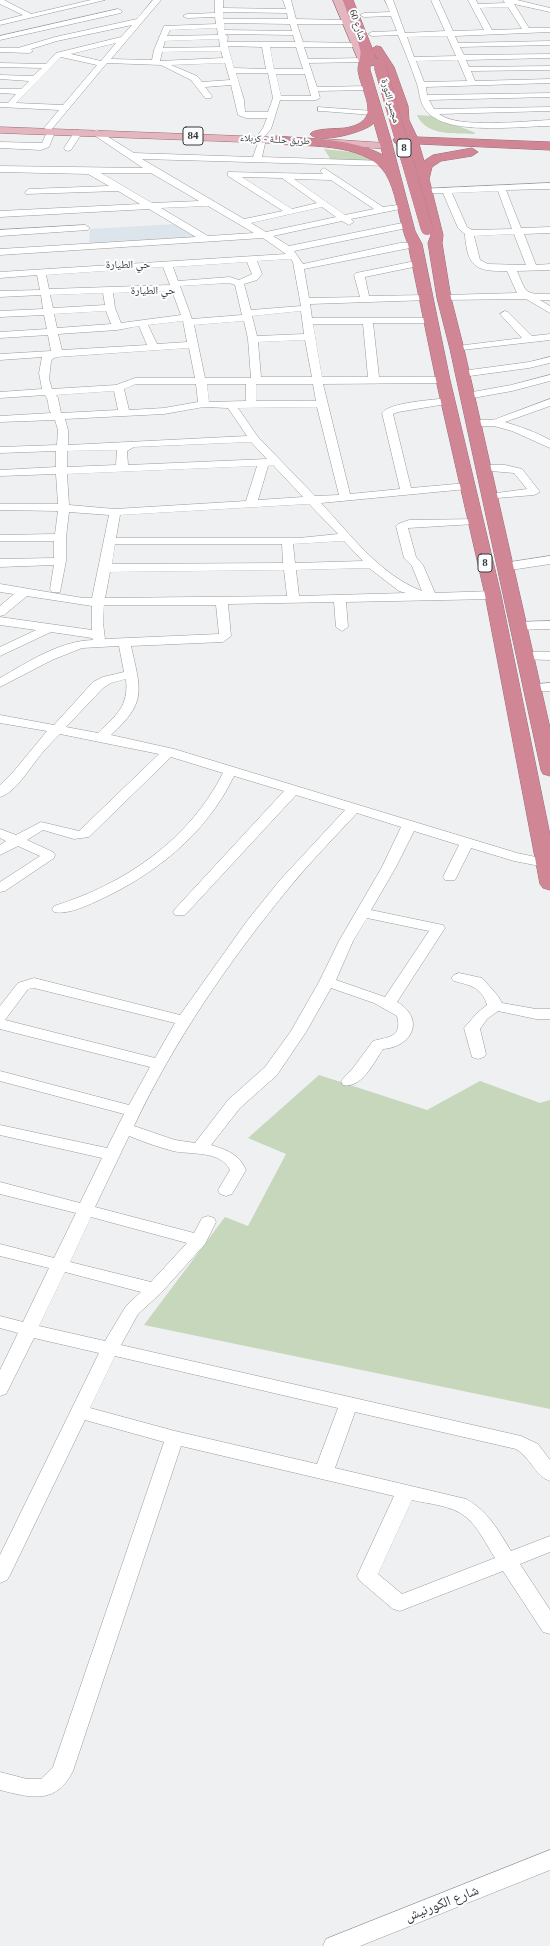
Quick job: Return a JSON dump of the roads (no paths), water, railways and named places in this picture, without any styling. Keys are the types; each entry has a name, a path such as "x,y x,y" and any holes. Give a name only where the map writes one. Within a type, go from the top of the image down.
{"highway":[{"name":"شارع 60","path":"348,0 369,57"},
{"name":"شارع 60","path":"359,0 372,34 369,57"},
{"path":"417,232 402,206 396,181 388,164 386,143 375,113 369,88 369,57 388,67 402,106 414,125 428,133 549,148"},
{"name":"مجسر الثورة","path":"369,57 417,232 435,243"},
{"path":"402,106 403,120 413,144 437,235 435,243"},
{"path":"375,113 381,122 392,124 403,120"},
{"path":"262,137 342,132 361,127 368,123 375,113"},
{"path":"276,140 344,146 376,156 388,164"},
{"name":"طريق حلــة - كربلاء","path":"386,143 549,148"},
{"path":"424,186 426,165 437,158 449,155 485,151 549,148"},
{"path":"388,164 394,161 402,160 413,160 417,162"},
{"name":"8","path":"417,232 420,264 426,298 492,595 550,884"},
{"name":"8","path":"435,243 444,298 457,349 531,688 545,725 550,770"},
{"path":"450,408 460,417 473,423 465,429 456,432"}],"main road":[{"path":"338,0 347,22 369,57"},
{"name":"طريق حلــة - كربلاء","path":"0,126 78,133 262,137 386,143"},
{"name":"طريق حلــة - كربلاء","path":"0,130 49,130 225,136"},
{"name":"طريق حلــة - كربلاء","path":"262,137 276,140 386,143"}],"street":[{"path":"0,23 101,0"},
{"path":"0,145 46,145 49,130 65,108 157,0"},
{"path":"220,0 222,29 234,82 242,101 242,114 272,115"},
{"path":"277,98 316,98 299,45 287,0"},
{"path":"389,0 421,85 423,98 430,112 434,116 455,124 463,125 550,122"},
{"path":"435,0 472,83"},
{"path":"0,1 30,16"},
{"path":"57,2 67,7"},
{"path":"489,32 473,3 509,2 550,10"},
{"path":"509,2 523,15 527,31"},
{"path":"84,4 124,13 141,19"},
{"path":"158,50 222,29 290,11"},
{"path":"0,38 65,23 124,13"},
{"path":"364,15 394,14"},
{"path":"523,15 550,14"},
{"path":"187,16 265,44 299,45 369,57"},
{"path":"20,50 34,45 141,19"},
{"path":"162,39 222,29 293,22 347,22"},
{"path":"65,23 84,33"},
{"path":"158,63 158,50 167,28 170,26 296,33"},
{"path":"372,34 550,30"},
{"path":"10,36 34,45"},
{"path":"9,106 59,55 124,39"},
{"path":"455,45 550,43"},
{"path":"257,160 262,137 267,129 277,98 265,44"},
{"path":"0,50 46,52 104,62 158,63 228,60"},
{"path":"411,59 550,56"},
{"path":"304,60 369,57"},
{"path":"158,63 194,78 208,96"},
{"path":"0,65 48,66"},
{"path":"466,69 550,68"},
{"path":"231,70 308,72"},
{"path":"0,77 36,79"},
{"path":"421,85 550,81"},
{"path":"200,85 234,82"},
{"path":"314,89 369,88"},
{"path":"0,91 22,92"},
{"path":"423,98 550,95"},
{"path":"0,105 65,108"},
{"path":"321,109 375,113"},
{"path":"430,112 550,109"},
{"path":"19,146 28,130"},
{"path":"68,148 78,133"},
{"path":"97,133 130,156 264,235 290,253 298,262 306,305 306,321 322,404 345,498"},
{"path":"130,156 388,164"},
{"path":"207,158 291,212"},
{"path":"312,162 382,211"},
{"path":"0,169 31,191 85,208 209,203"},
{"path":"0,214 31,191 90,171 153,170"},
{"path":"90,171 207,239"},
{"path":"231,174 332,177"},
{"path":"283,175 364,233"},
{"path":"424,186 446,190 550,186"},
{"path":"31,191 120,188"},
{"path":"501,188 532,267"},
{"path":"446,190 463,228 470,233 550,230"},
{"path":"243,222 325,204"},
{"path":"0,275 41,272 86,258 207,239 264,235 402,206"},
{"path":"85,208 84,228 86,258"},
{"path":"0,233 84,228"},
{"path":"0,252 86,258 129,266 252,259 290,253 364,233 417,232"},
{"path":"299,267 317,265 383,249 417,232"},
{"path":"470,233 469,235 474,256 478,265 511,268 550,267"},
{"path":"0,294 46,291 136,290 230,280 239,283 254,278 256,274 252,259"},
{"path":"167,264 187,320 194,345 204,404"},
{"path":"365,300 359,274 420,264"},
{"path":"129,266 136,290"},
{"path":"511,268 526,296 550,310"},
{"path":"41,272 50,311 57,354"},
{"path":"239,283 253,339 254,381 251,404"},
{"path":"108,290 110,308 117,327"},
{"path":"526,296 550,293"},
{"path":"444,298 510,296 550,297"},
{"path":"0,335 117,327 142,322 248,316 306,305 365,300 426,298"},
{"path":"0,314 110,308"},
{"path":"505,314 533,340 550,348"},
{"path":"368,320 374,381"},
{"path":"306,321 431,320"},
{"path":"142,322 154,348"},
{"path":"253,339 309,337"},
{"path":"457,349 550,337"},
{"path":"0,357 194,345"},
{"path":"56,589 60,561 60,537 64,517 61,471 63,426 54,410 53,398 48,393 44,380 44,364 47,357 57,354"},
{"path":"462,374 529,365 550,360"},
{"path":"467,396 512,388 550,378"},
{"path":"0,395 119,388 125,384 135,381 443,380"},
{"path":"119,388 124,413"},
{"path":"494,423 550,402"},
{"path":"0,419 164,411 204,404 322,404"},
{"path":"231,405 254,439 346,537 387,578 415,594 430,596"},
{"path":"406,492 387,413 395,409 450,408"},
{"path":"473,423 494,423 510,426 533,434 550,445"},
{"path":"533,434 544,431"},
{"path":"0,450 125,446 132,444 254,439"},
{"path":"122,469 122,449 125,446"},
{"path":"0,473 276,462"},
{"path":"251,503 263,463"},
{"path":"483,468 505,468 518,471 520,476 530,484 534,492 489,497"},
{"path":"0,507 63,508 115,512 345,498 467,486"},
{"path":"99,638 97,601 105,568 115,512"},
{"path":"430,596 417,565 410,558 402,526 409,523 475,521"},
{"path":"0,538 60,537"},
{"path":"109,541 288,541 346,537"},
{"path":"288,541 293,600"},
{"path":"504,567 550,560"},
{"path":"0,563 60,561"},
{"path":"105,568 373,564"},
{"path":"0,588 83,602 293,600 492,595"},
{"path":"0,612 24,593"},
{"path":"340,599 342,627"},
{"path":"0,621 50,628 124,642 213,640 225,636 222,601"},
{"path":"517,626 550,625"},
{"path":"0,652 50,628"},
{"path":"0,683 48,657 99,638"},
{"path":"101,737 118,721 131,702 133,687 124,642"},
{"path":"524,656 550,656"},
{"path":"0,793 27,765 38,749 56,729 98,685 111,679 131,674"},
{"path":"531,688 550,688"},
{"path":"0,719 101,737 169,752 409,826 514,857 547,864"},
{"path":"0,852 41,826 48,826 76,836 84,834 169,752"},
{"path":"59,909 84,901 113,887 162,858 196,824 215,801 224,787 230,771"},
{"path":"180,912 294,790"},
{"path":"0,1389 134,1111 184,1021 252,924 285,883 354,808"},
{"path":"200,1148 234,1104 271,1071 298,1032 327,982 346,941 363,913 409,826"},
{"path":"0,833 48,855 47,858 0,888"},
{"path":"450,877 466,842"},
{"path":"363,913 438,928 388,1004"},
{"path":"458,978 476,981 493,999 495,1006"},
{"path":"327,982 388,1004 402,1013 406,1023 404,1032 398,1040 389,1044 378,1044 359,1072 349,1081"},
{"path":"2,1011 24,986 34,983 184,1021"},
{"path":"478,1054 472,1028 482,1016 495,1006 536,1014 550,1014"},
{"path":"0,1024 160,1064"},
{"path":"0,1076 134,1111"},
{"path":"0,1130 112,1155"},
{"path":"125,1130 184,1147 195,1149 200,1148 230,1158 237,1164 238,1170 226,1190"},
{"path":"0,1188 199,1240"},
{"path":"1,1572 110,1349 132,1310 156,1289 199,1240 208,1222"},
{"path":"0,1250 156,1289"},
{"path":"0,1322 28,1330 521,1443 531,1449 550,1474"},
{"path":"324,1472 348,1404"},
{"path":"80,1412 175,1438 459,1504 472,1511 482,1522 550,1626"},
{"path":"0,1781 39,1790 55,1782 62,1771 175,1438"},
{"path":"406,1492 366,1576 400,1603 550,1544"},
{"name":"شارع الكورنيش","path":"334,1946 550,1860"}],"district":[{"name":"حي الطيارة","path":"128,265"},
{"name":"حي الطيارة","path":"153,291"}]}
